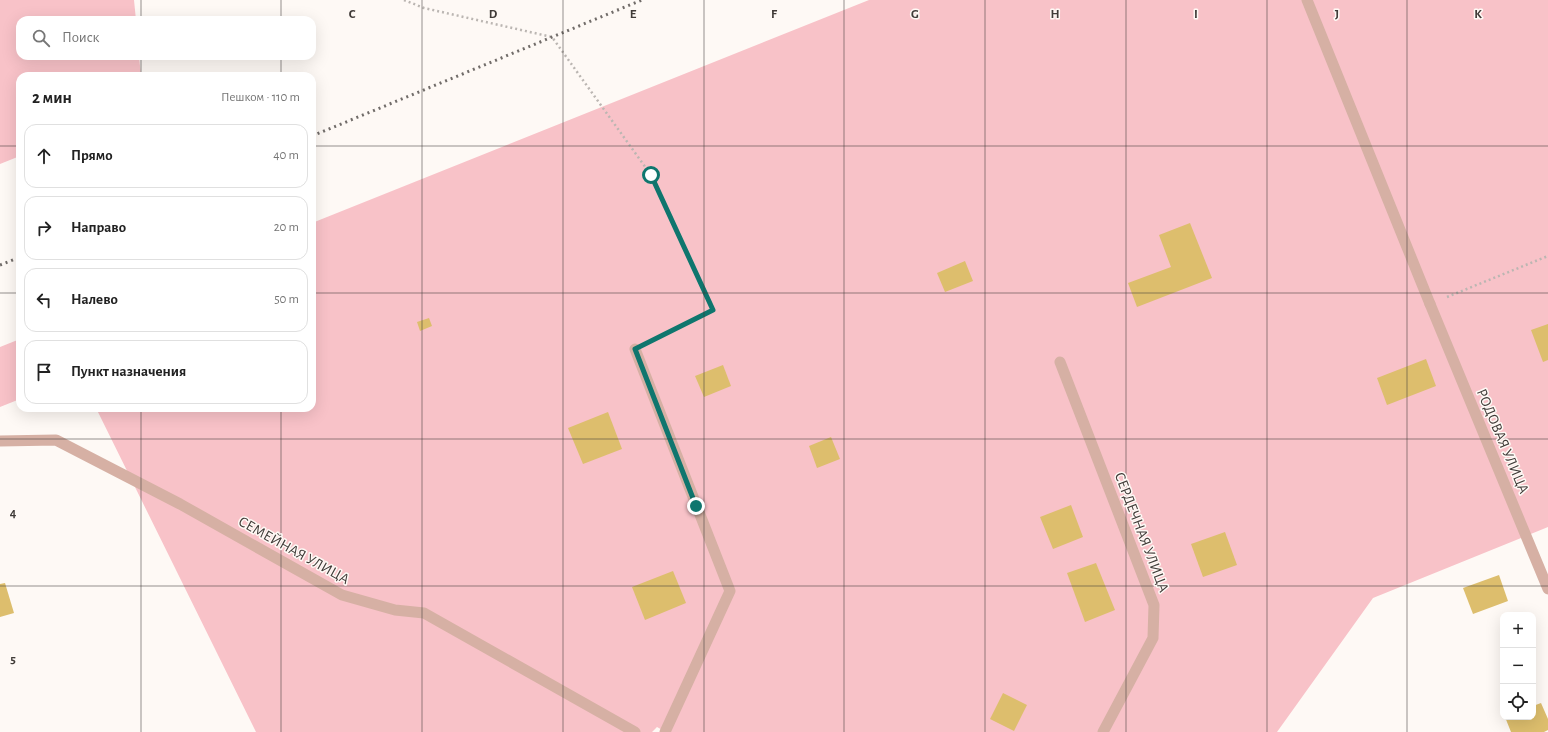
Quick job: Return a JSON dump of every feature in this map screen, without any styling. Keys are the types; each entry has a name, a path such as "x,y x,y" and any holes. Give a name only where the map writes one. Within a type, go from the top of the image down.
{"street":[{"name":"РОДОВАЯ УЛИЦА","path":"1307,0 1430,304 1548,589"},
{"path":"635,349 730,591 665,732"},
{"name":"СЕРДЕЧНАЯ УЛИЦА","path":"1060,362 1154,605 1153,638 1103,732"},
{"name":"СЕМЕЙНАЯ УЛИЦА","path":"0,441 56,440 180,504 342,595 394,610 424,614 635,732"}],"path":[{"path":"404,0 424,8 552,37 651,175 713,310 635,349"},
{"path":"1430,304 1548,256"}],"shaded area":[{"path":"0,0 134,0 136,16 16,16 16,60 139,60 141,72 16,72 16,158 0,164"},
{"path":"869,0 1548,0 1548,527 1373,598 1277,732 666,732 657,727 652,732 256,732 98,412 316,412 316,221"},
{"path":"16,341 16,401 0,407 0,347"}],"building":[{"path":"1190,223 1212,278 1137,307 1128,283 1171,267 1159,235"},
{"path":"965,261 973,281 945,292 937,273"},
{"path":"429,318 432,326 420,331 417,322"},
{"path":"1548,324 1548,360 1543,362 1531,330"},
{"path":"1426,359 1436,386 1387,405 1377,378"},
{"path":"723,365 731,386 704,397 695,376"},
{"path":"608,412 622,449 583,464 568,428"},
{"path":"831,437 840,459 817,468 809,446"},
{"path":"1071,505 1083,537 1053,549 1040,517"},
{"path":"1225,532 1237,565 1203,577 1191,544"},
{"path":"1096,563 1115,610 1085,622 1067,573"},
{"path":"673,571 686,603 645,620 632,587"},
{"path":"1499,575 1508,601 1473,614 1463,588"},
{"path":"5,583 14,613 0,617 0,584"},
{"path":"1003,693 1027,705 1014,731 990,719"},
{"path":"1541,703 1548,719 1548,730 1544,732 1511,732 1506,720 1536,720 1536,705"}],"railway":[{"path":"316,134 642,0"},
{"path":"0,265 16,259"}],"route":[{"path":"651,175 713,310 635,349 696,506"}]}
